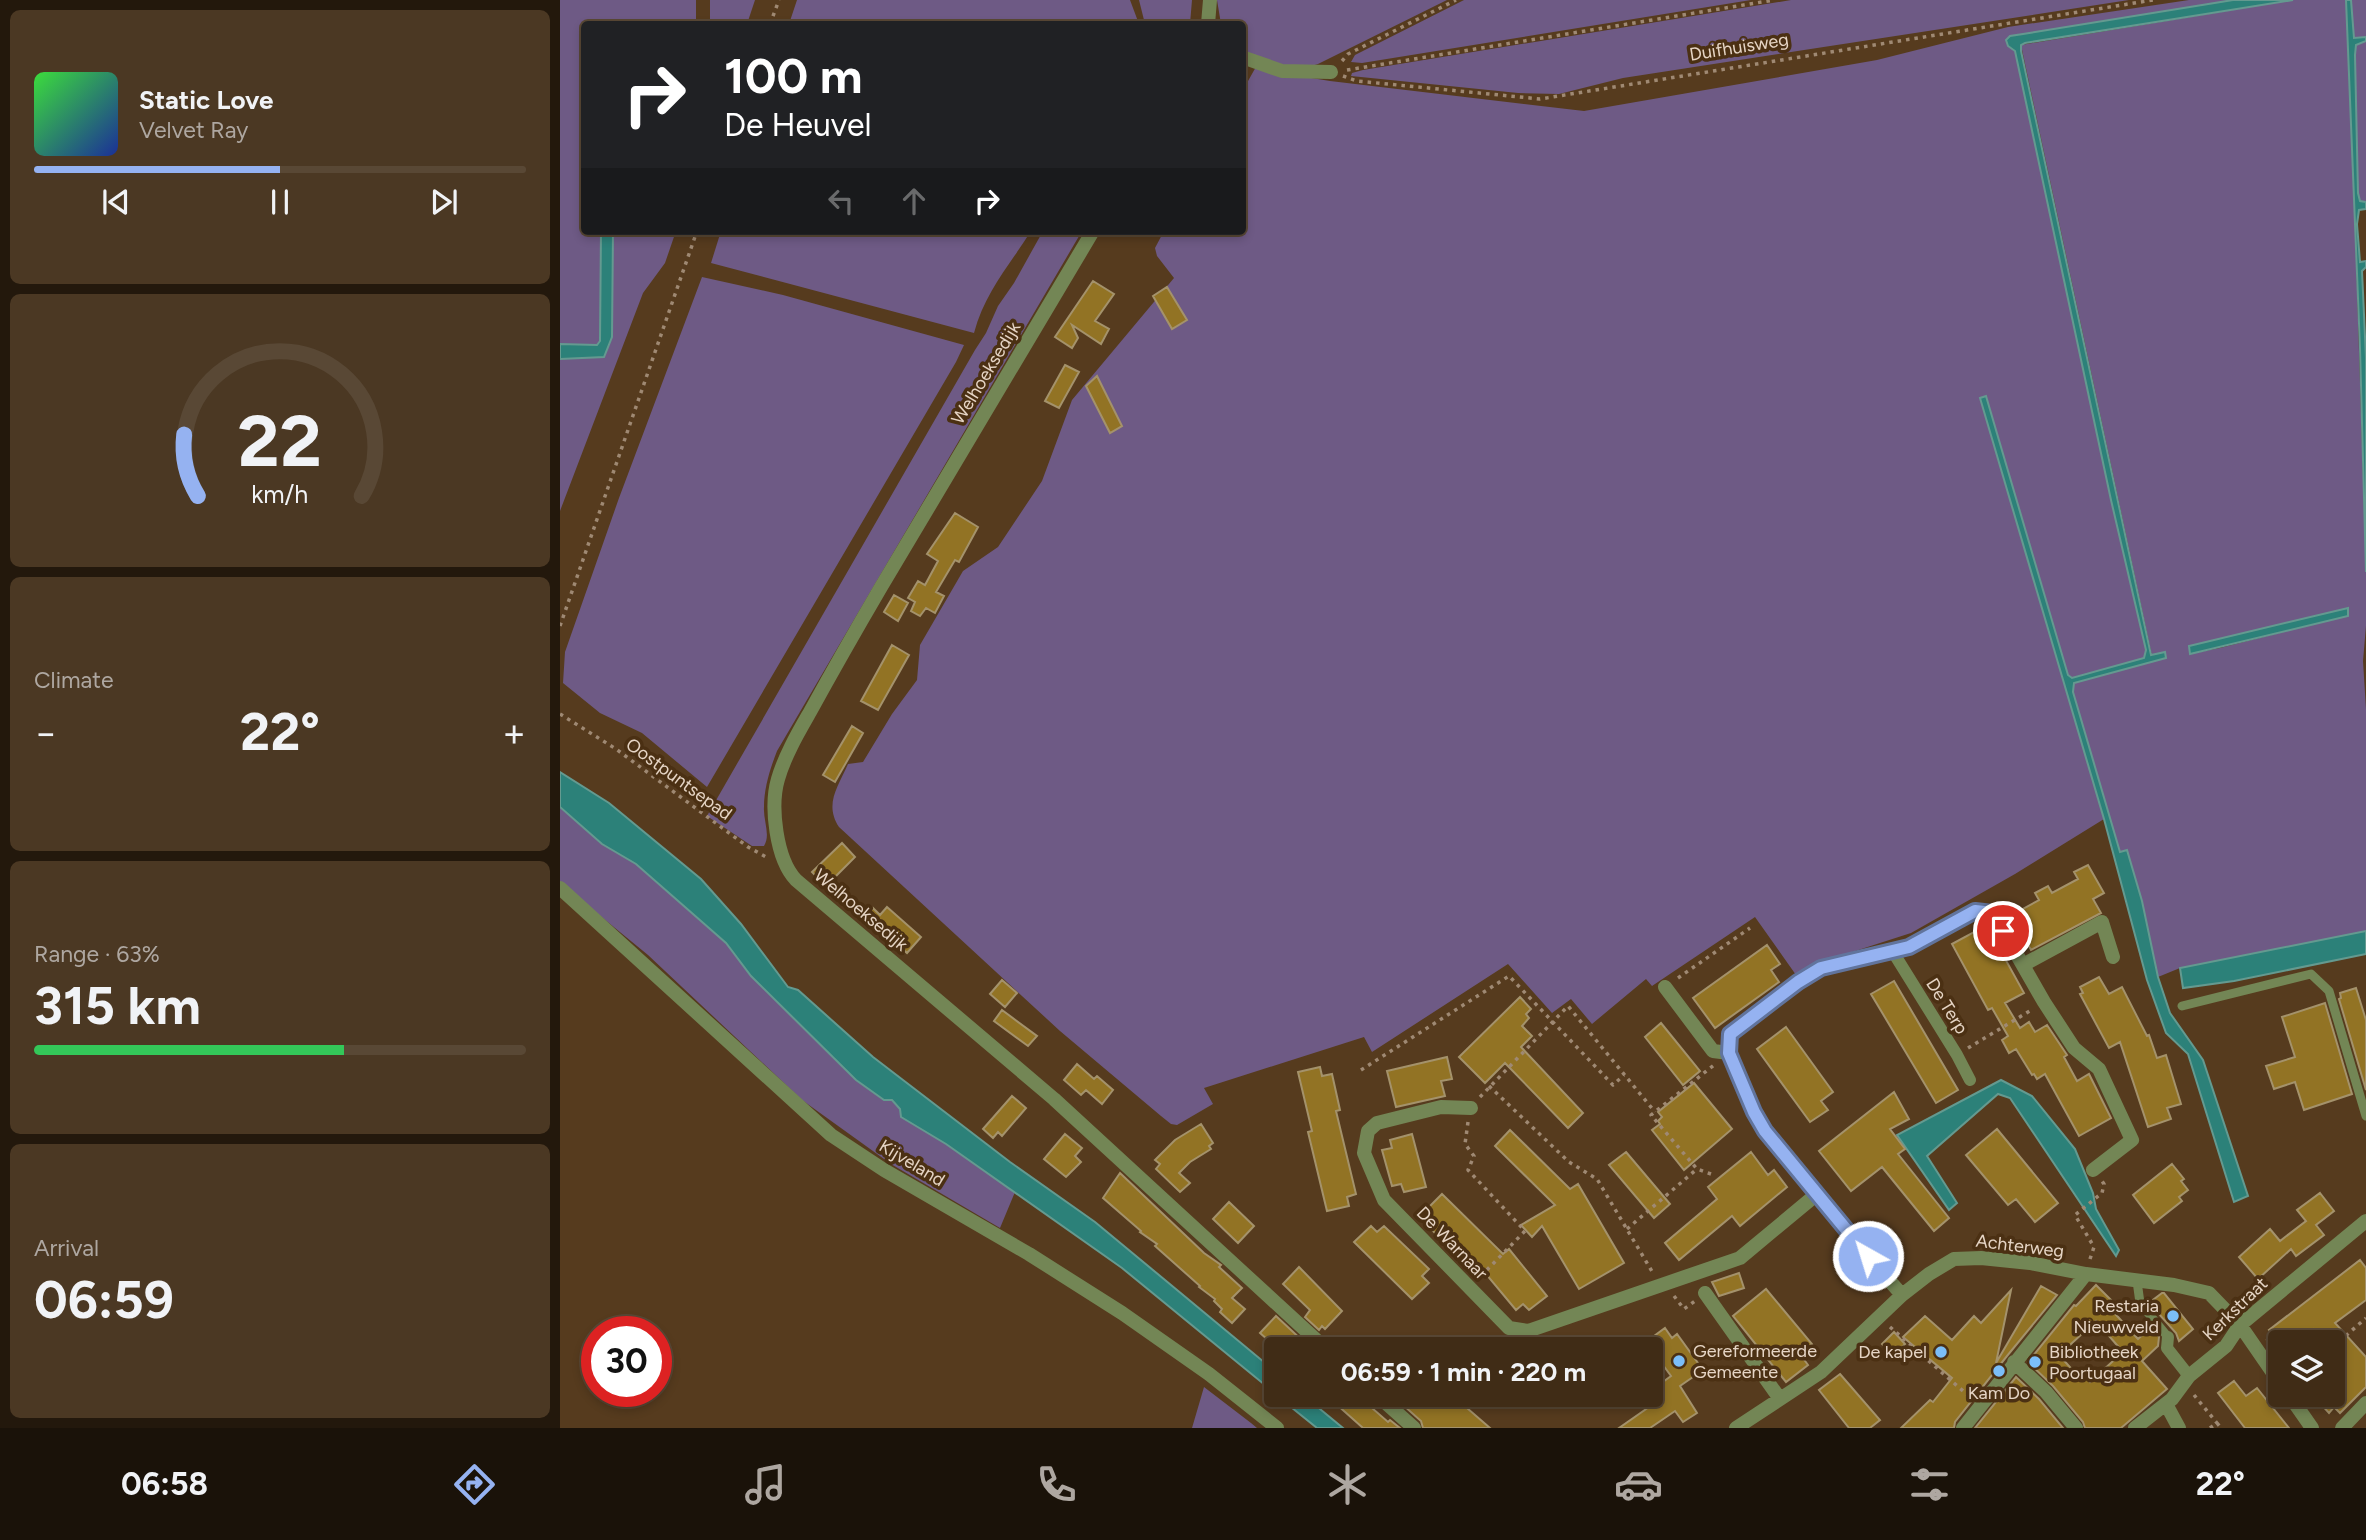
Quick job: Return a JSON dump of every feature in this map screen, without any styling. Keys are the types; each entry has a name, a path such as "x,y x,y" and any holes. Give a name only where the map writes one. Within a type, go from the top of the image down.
{"street":[{"path":"1208,21 1210,0"},
{"path":"1246,58 1282,71 1331,72"},
{"name":"Welhoeksedijk","path":"1091,235 795,738 777,780 775,821 783,858 796,880 1054,1099 1313,1337"},
{"name":"Kijveland","path":"560,888 831,1135 884,1170 1029,1254 1122,1312 1209,1374 1277,1428"},
{"path":"1902,1295 1765,1131 1729,1053 1730,1034 1798,982 1821,968 1909,947 1975,911 1993,913 2074,1048 2099,1069 2132,1140 2093,1170"},
{"path":"2023,965 2102,922 2113,957"},
{"name":"De Terp","path":"1893,952 1970,1080"},
{"path":"1665,987 1713,1051 1729,1053"},
{"name":"De Warnaar","path":"1471,1108 1441,1107 1377,1123 1368,1130 1364,1153 1384,1200 1509,1328 1528,1331 1740,1258 1817,1194"},
{"name":"Kerkstraat","path":"2135,1428 2169,1401 2189,1376 2226,1346 2240,1325 2365,1225"},
{"name":"Achterweg","path":"1736,1428 1821,1372 1902,1295 1954,1259 1981,1258 2030,1263 2086,1275 2174,1284 2209,1293 2240,1325 2268,1366"},
{"path":"1964,1428 2086,1275"},
{"path":"1705,1293 1780,1399"},
{"path":"2168,1337 2167,1348 2189,1376"},
{"path":"2014,1362 2046,1392 2076,1428"},
{"path":"2169,1401 2179,1428"},
{"path":"2342,1428 2366,1403"},
{"path":"1390,1407 1414,1428"},
{"path":"2297,1407 2312,1428"}],"lane":[{"path":"2182,1006 2311,974 2329,991 2366,1115"},
{"path":"2137,1281 2140,1303 2168,1337"}],"path":[{"path":"771,21 779,0"},
{"path":"1331,72 1348,54 1456,0"},
{"path":"1331,72 1774,0"},
{"name":"Duifhuisweg","path":"1331,72 1357,81 1540,99 2153,0"},
{"path":"560,626 696,235"},
{"name":"Oostpuntsepad","path":"560,714 616,749 748,847 766,857 783,858"},
{"path":"1665,987 1750,928"},
{"path":"1361,1070 1509,976 1613,1084 1625,1074"},
{"path":"1957,1055 2044,1002"},
{"path":"1469,1289 1525,1231 1468,1170 1474,1156 1465,1144 1471,1108 1489,1086 1568,1006 1655,1112"},
{"path":"1711,1174 1697,1169 1651,1115 1729,1053"},
{"path":"1489,1086 1569,1162 1598,1179 1660,1286 1673,1294 1684,1309 1705,1293"},
{"path":"1627,1229 1697,1169"},
{"path":"2086,1275 2094,1247 2075,1215 2102,1193"},
{"path":"1879,1317 1981,1406"},
{"path":"2345,1336 2366,1318"},
{"path":"2199,1401 2221,1428"},
{"path":"2210,1428 2217,1423"}],"shaded area":[{"path":"560,0 696,0 696,21 581,21 581,235 601,235 600,341 597,345 560,344"},
{"path":"710,0 755,0 748,21 710,21"},
{"path":"797,0 1130,0 1138,21 790,21"},
{"path":"1139,0 1192,0 1190,21 1144,21"},
{"path":"1217,0 1447,0 1318,64 1299,67 1280,65 1246,54 1246,21 1220,21"},
{"path":"1464,0 1751,0 1362,63 1351,62 1355,55"},
{"path":"1791,0 2129,0 1623,78 1559,94 1518,93 1351,76 1352,73 1363,70"},
{"path":"2189,0 2233,0 2010,36 2008,46 2015,51 2111,500 2146,650 2144,658 2072,678 2068,675 1986,396 1981,398 2104,819 1911,933 1821,962 1796,975 1755,917 1652,986 1646,979 1592,1024 1571,999 1552,1013 1508,964 1372,1052 1364,1037 1204,1088 1213,1104 1177,1125 1161,1116 1060,1031 839,827 833,811 834,796 848,764 863,762 892,714 917,680 920,645 963,571 998,547 1042,481 1072,400 1174,278 1157,256 1155,248 1162,235 1246,235 1246,85 1257,65 1287,74 1330,81 1584,111 1877,60 2008,27"},
{"path":"2293,0 2346,0 2366,572 2363,661 2366,709 2366,931 2180,968 2158,977 2142,901 2126,850 2120,852 2073,692 2074,683 2165,657 2164,652 2152,656 2021,45","holes":["2348,608 2347,616 2220,648 2190,654"]},
{"path":"2351,0 2366,0 2366,37 2354,38"},
{"path":"2366,41 2366,202 2360,201 2358,193 2355,55 2356,45"},
{"path":"613,235 675,235 665,263 643,293 560,511 560,359 604,357 612,338"},
{"path":"720,235 1028,235 991,292 974,333 711,263"},
{"path":"1041,235 1080,235 777,751 765,793 766,842 764,846 752,846 707,816 986,333 998,306"},
{"path":"702,277 783,295 964,345 707,787 642,733 600,713 563,683 565,652 619,498"},
{"path":"560,807 602,844 636,864 726,943 751,976 856,1080 883,1100 892,1100 916,1126 1015,1192 1000,1228 891,1164 802,1100 648,955 560,883"},
{"path":"1204,1387 1251,1423 1257,1428 1192,1428"}],"water":[{"path":"2233,0 2293,0 2025,43 2021,45 2021,51 2151,655 2165,652 2166,658 2074,683 2073,692 2120,852 2127,850 2142,901 2158,977 2170,1013 2203,1060 2248,1196 2234,1202 2188,1054 2166,1033 2147,980 2104,819 1980,398 1986,396 2068,675 2072,678 2144,658 2146,650 2111,500 2015,51 2008,46 2006,40 2010,36"},
{"path":"2346,0 2351,0 2354,38 2366,37 2366,41 2356,45 2355,55 2358,193 2360,201 2366,202 2366,209 2359,210 2357,224 2360,262 2366,261 2366,267 2362,271 2366,358 2366,572 2360,348"},
{"path":"601,235 613,235 612,337 604,357 560,359 560,344 597,345 600,341"},
{"path":"2348,608 2348,616 2190,654 2189,646"},
{"path":"560,772 609,803 701,879 741,924 788,987 798,990 873,1057 1010,1162 1095,1222 1264,1362 1264,1384 1122,1268 946,1144 901,1117 900,1109 892,1100 884,1100 856,1080 751,976 726,943 636,864 602,844 560,807"},
{"path":"2366,931 2366,954 2234,981 2183,988 2180,968"},
{"path":"2001,1080 2032,1096 2075,1149 2093,1193 2096,1209 2119,1250 2116,1256 2010,1098 1998,1094 1927,1156 1957,1203 1949,1210 1897,1135"},
{"path":"1291,1407 1318,1407 1343,1428 1317,1428"}],"building":[{"path":"1093,281 1114,294 1095,321 1109,329 1101,344 1072,325 1078,338 1072,348 1055,337"},
{"path":"1167,287 1187,320 1172,329 1153,296"},
{"path":"1065,365 1079,372 1059,408 1045,401"},
{"path":"1097,376 1122,426 1110,433 1086,386"},
{"path":"955,513 978,527 959,562 955,560 936,592 944,596 935,613 926,608 920,616 911,611 915,602 908,598 918,581 925,585 938,561 927,554"},
{"path":"894,595 908,603 898,621 884,612"},
{"path":"892,645 909,655 878,710 861,701"},
{"path":"852,726 863,733 835,782 823,775"},
{"path":"842,843 855,857 826,886 812,872"},
{"path":"2088,865 2104,893 2093,899 2101,913 2031,950 2012,915 2039,900 2035,893 2048,886 2052,893 2078,879 2074,872"},
{"path":"887,907 921,937 907,953 889,937 886,940 863,919 873,908 880,915"},
{"path":"1974,932 1979,942 1992,935 2024,993 2005,1003 2020,1028 2029,1022 2035,1032 2047,1025 2067,1055 2064,1057 2077,1081 2089,1074 2111,1118 2079,1136 2045,1074 2037,1079 2016,1049 2009,1053 2002,1040 2008,1036 1992,1008 1988,1010 1952,944"},
{"path":"1767,945 1780,964 1771,970 1779,982 1715,1028 1693,998"},
{"path":"2099,977 2109,994 2122,987 2147,1036 2149,1035 2157,1058 2166,1055 2181,1104 2167,1108 2171,1119 2148,1127 2120,1042 2109,1048 2080,994 2083,993 2080,987"},
{"path":"1002,980 1017,993 1005,1007 990,994"},
{"path":"1894,981 1958,1090 1936,1103 1871,994"},
{"path":"2356,988 2366,1020 2366,1090 2339,999 2340,993"},
{"path":"1520,997 1531,1009 1526,1014 1529,1018 1522,1026 1532,1036 1521,1047 1583,1113 1568,1128 1505,1063 1485,1083 1459,1057"},
{"path":"2325,1003 2352,1094 2304,1110 2295,1082 2274,1089 2266,1066 2295,1057 2282,1017"},
{"path":"1002,1010 1037,1036 1028,1046 994,1021"},
{"path":"1661,1023 1700,1071 1683,1085 1645,1037"},
{"path":"1786,1027 1833,1092 1821,1101 1828,1110 1810,1122 1757,1049"},
{"path":"1447,1057 1452,1079 1441,1081 1445,1096 1396,1107 1387,1071"},
{"path":"1077,1064 1094,1079 1097,1076 1113,1090 1102,1104 1086,1090 1081,1095 1064,1080"},
{"path":"1320,1067 1322,1076 1332,1074 1340,1110 1336,1111 1356,1194 1347,1197 1349,1206 1327,1211 1308,1132 1312,1131 1298,1072"},
{"path":"1694,1083 1732,1129 1684,1170 1652,1130 1660,1124 1658,1121 1662,1117 1658,1112"},
{"path":"1894,1092 1909,1119 1890,1129 1905,1149 1898,1154 1949,1218 1934,1231 1882,1167 1851,1191 1819,1151"},
{"path":"1012,1096 1026,1108 1002,1136 998,1132 993,1138 983,1129"},
{"path":"1201,1124 1213,1143 1209,1146 1211,1149 1190,1162 1179,1173 1190,1183 1180,1192 1156,1169 1160,1164 1155,1160 1175,1140"},
{"path":"1997,1129 2058,1203 2035,1222 2016,1199 2008,1205 1966,1155"},
{"path":"1510,1130 1570,1189 1578,1184 1624,1263 1579,1289 1542,1226 1532,1237 1521,1225 1555,1205 1495,1146"},
{"path":"1065,1134 1082,1148 1075,1156 1081,1162 1066,1177 1044,1159"},
{"path":"1412,1134 1426,1187 1404,1192 1401,1184 1392,1186 1382,1150 1392,1148 1390,1140"},
{"path":"1626,1152 1670,1204 1654,1218 1609,1165"},
{"path":"1751,1152 1768,1175 1774,1170 1787,1187 1740,1226 1732,1216 1679,1260 1665,1243 1717,1199 1708,1187"},
{"path":"2172,1164 2184,1179 2181,1181 2188,1190 2179,1197 2182,1201 2154,1223 2133,1195"},
{"path":"1120,1173 1204,1253 1221,1265 1219,1267 1242,1288 1232,1298 1245,1309 1232,1323 1220,1312 1222,1309 1215,1299 1103,1198"},
{"path":"2320,1193 2334,1211 2316,1225 2324,1235 2296,1256 2291,1249 2258,1279 2239,1257 2270,1229 2280,1241 2306,1221 2297,1210"},
{"path":"1442,1194 1503,1254 1509,1249 1547,1296 1529,1310 1523,1304 1516,1310 1476,1262 1470,1268 1425,1223 1432,1216 1426,1210"},
{"path":"1229,1202 1254,1226 1238,1243 1213,1219"},
{"path":"1371,1226 1377,1232 1384,1226 1429,1269 1422,1276 1429,1283 1412,1299 1354,1242"},
{"path":"2360,1260 2366,1268 2366,1300 2335,1323 2341,1330 2269,1330"},
{"path":"1299,1267 1342,1311 1325,1329 1322,1326 1319,1330 1305,1317 1310,1310 1283,1284"},
{"path":"1739,1273 1744,1288 1719,1296 1712,1282"},
{"path":"2096,1285 2114,1303 2109,1307 2138,1339 2151,1327 2159,1337 2158,1346 2142,1361 2167,1389 2121,1428 2085,1428 2053,1386 2028,1362 2074,1305","holes":["2096,1321 2123,1352 2090,1382 2081,1372 2077,1375 2059,1355"]},
{"path":"2041,1286 2057,1295 1955,1422 1954,1428 1901,1428 1930,1400 1933,1402 1952,1378 1903,1337 1925,1316 1952,1340 1974,1316 1981,1323 2011,1290 1996,1363"},
{"path":"1766,1289 1812,1344 1800,1354 1808,1365 1786,1382 1733,1316"},
{"path":"2162,1293 2193,1329 2179,1341 2176,1333 2149,1303"},
{"path":"1276,1316 1298,1337 1264,1337 1260,1333"},
{"path":"1665,1328 1672,1338 1677,1334 1703,1370 1680,1386 1697,1413 1683,1422 1675,1411 1650,1428 1619,1428 1649,1407 1663,1407 1663,1382 1671,1376 1663,1365 1663,1337 1653,1337"},
{"path":"1894,1332 1905,1344 1894,1356 1882,1344"},
{"path":"2345,1334 2366,1357 2366,1387 2340,1413 2334,1407 2345,1407"},
{"path":"1840,1374 1880,1420 1870,1428 1849,1428 1819,1390"},
{"path":"2016,1377 2039,1399 2063,1428 1975,1428"},
{"path":"2234,1381 2246,1396 2257,1388 2268,1402 2268,1407 2272,1407 2289,1428 2245,1428 2218,1393"},
{"path":"1339,1407 1371,1407 1388,1422 1390,1420 1400,1428 1363,1428"},
{"path":"1405,1407 1466,1407 1490,1428 1423,1428 1421,1421"},
{"path":"2324,1407 2334,1407 2329,1413"}],"place":[{"name":"Restaria Nieuwveld","path":"2173,1316"},
{"name":"De kapel","path":"1941,1352"},
{"name":"Gereformeerde Gemeente","path":"1679,1361"},
{"name":"Bibliotheek Poortugaal","path":"2035,1362"},
{"name":"Kam Do","path":"1999,1371"}],"route":[{"path":"1868,1256 1765,1131 1729,1053 1730,1034 1798,982 1821,968 1909,947 1975,911 1993,913 2003,931"}]}
